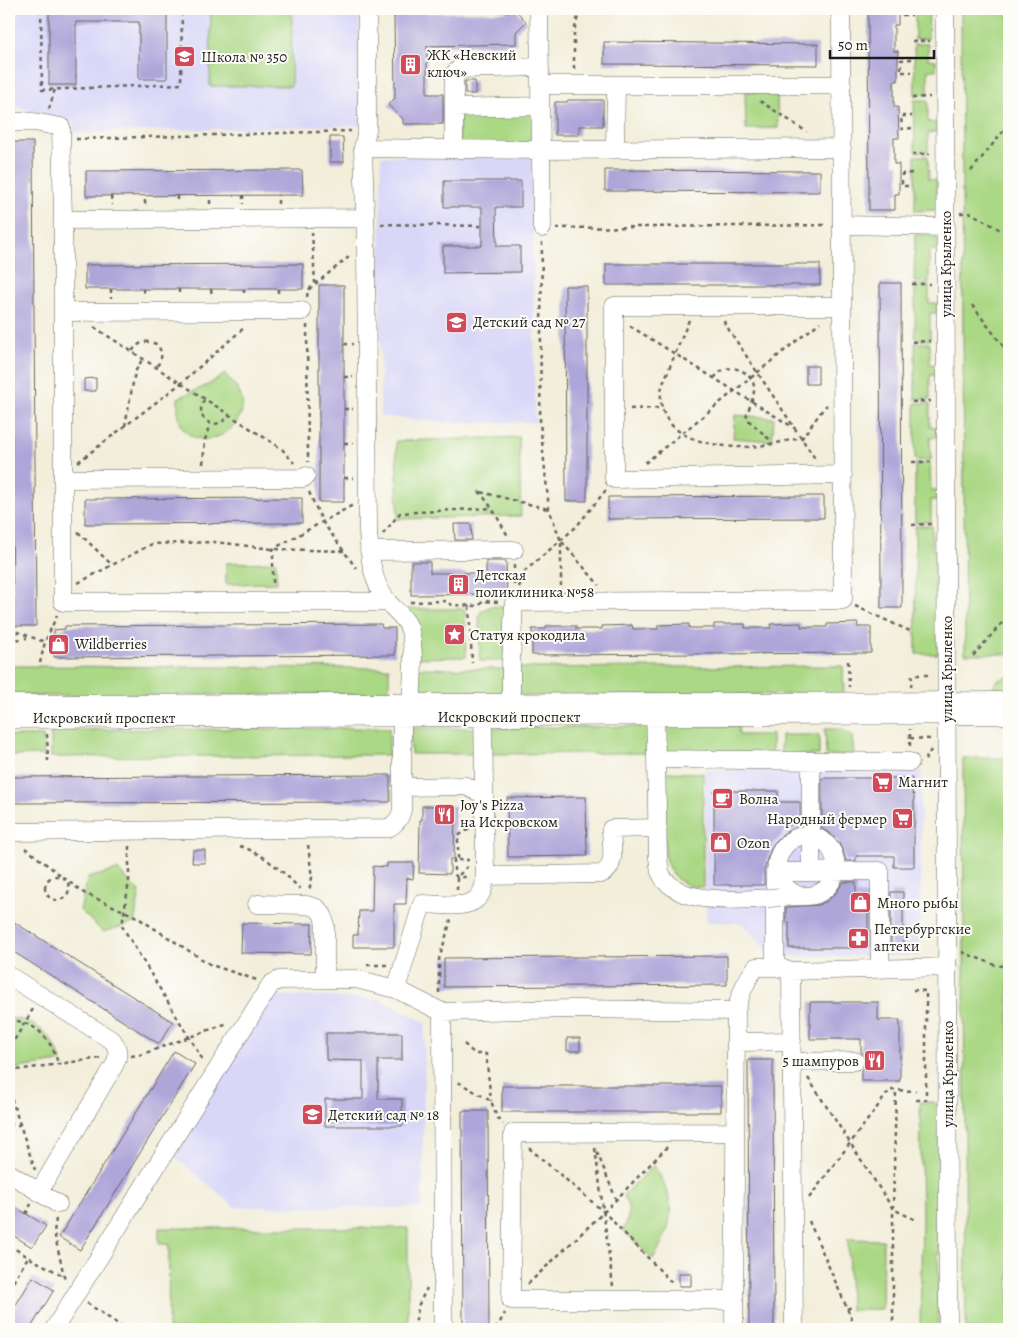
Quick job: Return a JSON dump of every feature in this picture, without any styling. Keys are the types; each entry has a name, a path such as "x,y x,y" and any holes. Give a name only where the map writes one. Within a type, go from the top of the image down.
{"street":[{"path":"9,834 14,832 388,828 396,824 400,818 412,663 410,630 401,615 388,602 376,584 369,551 366,244 363,148 367,130 367,9"},
{"path":"539,9 542,228"},
{"path":"511,710 514,602 843,600 835,475 836,306 842,225 842,9"},
{"name":"улица Крыленко","path":"945,9 948,1329"},
{"path":"454,149 454,74 459,69 540,67"},
{"path":"540,85 842,85"},
{"path":"615,149 616,85"},
{"path":"454,108 540,106"},
{"path":"9,122 34,122 61,127 63,220 63,602 388,602"},
{"path":"363,148 540,150 842,148"},
{"path":"63,220 312,218 365,221"},
{"path":"842,225 946,227"},
{"path":"835,475 620,479 614,409 614,306 836,306"},
{"path":"63,312 306,312"},
{"path":"63,476 305,477"},
{"path":"369,551 514,550"},
{"name":"Искровский проспект","path":"9,704 511,710 947,708 1009,701"},
{"name":"Искровский проспект","path":"947,708 1009,715"},
{"path":"655,709 658,858 660,872 665,881 692,896 740,899 798,895"},
{"name":"Искровский проспект","path":"9,719 407,710"},
{"path":"396,990 422,904 470,904 479,898 484,888 483,710"},
{"path":"657,759 910,762"},
{"path":"811,761 811,872"},
{"path":"403,786 466,786 476,791 484,791"},
{"path":"485,877 600,874 606,872 612,861 610,829 658,828"},
{"path":"794,1329 796,1213 795,1062 783,969 775,872 880,871 880,968"},
{"path":"257,904 307,901 317,908 323,915 325,925 325,978"},
{"path":"734,1329 736,1011 740,994 747,978 756,967 783,969 948,967"},
{"path":"9,976 114,1041 118,1048 118,1057 115,1064 40,1190"},
{"path":"54,1329 213,1078 250,1015 271,984 279,980 356,979 396,990 442,1012 572,1008 736,1011"},
{"path":"442,1012 443,1329"},
{"path":"736,1042 792,1041"},
{"path":"795,1062 855,1062"},
{"path":"734,1132 594,1141 513,1134 511,1300 734,1300"},
{"path":"9,1173 40,1190 58,1204"}],"path":[{"path":"41,9 42,90 181,84 182,9"},
{"path":"574,85 574,31 580,9 636,9"},
{"path":"900,9 900,15 912,15"},
{"path":"912,59 901,60 901,72 912,72"},
{"path":"744,85 749,94 804,130"},
{"path":"45,124 55,89"},
{"path":"912,116 901,116 902,129 912,128"},
{"path":"971,171 1009,124"},
{"path":"61,139 367,130"},
{"path":"912,173 902,174 902,186 912,186"},
{"path":"960,213 972,213 1009,235"},
{"path":"312,218 315,283"},
{"path":"365,221 482,226"},
{"path":"562,602 561,541 549,509 540,422 542,228 842,225"},
{"path":"305,477 306,312 308,290 366,244"},
{"path":"972,305 1009,354"},
{"path":"692,306 688,326 662,386 660,397 661,408 672,428 697,440 717,444 744,447 769,444 802,438 822,409"},
{"path":"721,306 725,324 757,372 802,438 835,475"},
{"path":"388,602 447,601 451,605 479,606 483,601 514,602 514,591 520,586 525,571 576,528 620,479 734,391 825,318 836,306"},
{"path":"614,316 796,429"},
{"path":"63,476 124,426 180,384 249,324"},
{"path":"94,327 282,449 305,477"},
{"path":"132,351 145,341 156,344 162,353 162,358 157,367"},
{"path":"124,426 134,372 143,358"},
{"path":"714,378 722,371 732,368 742,370 750,377 754,389 746,418 769,439 769,444"},
{"path":"204,400 201,413 203,418 210,424 221,423 228,415"},
{"path":"614,409 661,408"},
{"path":"202,478 205,440 210,424"},
{"path":"479,491 549,509"},
{"path":"273,549 368,497"},
{"path":"312,498 322,521 357,569"},
{"path":"392,523 400,512 492,508"},
{"path":"63,517 112,565"},
{"path":"561,541 613,601"},
{"path":"83,580 152,544 215,542 273,549 344,551"},
{"path":"273,549 273,583"},
{"path":"843,600 912,632"},
{"path":"40,662 45,642 63,602"},
{"path":"469,606 472,663"},
{"path":"973,656 1009,615"},
{"path":"9,629 45,642"},
{"path":"9,641 29,637"},
{"path":"848,661 849,688"},
{"path":"912,675 938,675"},
{"path":"910,723 910,762"},
{"path":"47,733 48,761"},
{"path":"910,738 937,739"},
{"path":"442,1012 439,1004 439,959 455,904 457,877 454,874 454,860 458,860 458,836 484,818"},
{"path":"306,828 312,878 307,901"},
{"path":"129,839 129,881 122,926 213,1078"},
{"path":"236,844 264,858 283,871 307,901"},
{"path":"23,846 84,893 135,916 211,965 271,984"},
{"path":"457,877 474,860"},
{"path":"53,876 64,878 68,883 67,894 57,900 52,899 47,895 45,884 53,876"},
{"path":"457,877 485,877"},
{"path":"962,952 998,966 1009,965"},
{"path":"913,990 926,990 926,1100 916,1100"},
{"path":"9,1045 12,1044 41,996"},
{"path":"9,1071 140,1055 250,1015"},
{"path":"9,1020 25,1023 45,1036 52,1046 58,1064"},
{"path":"464,1044 475,1054 486,1054 491,1100 497,1117 513,1134 604,1212 689,1300"},
{"path":"795,1062 893,1209 918,1221"},
{"path":"442,1072 491,1100"},
{"path":"856,1329 809,1220 796,1213 890,1090 916,1091"},
{"path":"893,1329 893,1209 896,1090"},
{"path":"9,1091 40,1190"},
{"path":"9,1125 20,1125"},
{"path":"594,1141 616,1199"},
{"path":"594,1141 614,1300"},
{"path":"511,1300 604,1212 668,1146"},
{"path":"58,1204 54,1232 64,1276 76,1296 125,1329"},
{"path":"9,1245 64,1276"},
{"path":"9,1289 28,1257"},
{"path":"414,1329 419,1304 437,1267 443,1267"},
{"path":"847,1309 854,1306"}],"shaded area":[{"name":"Школа № 350","path":"10,9 359,9 361,125 74,133 74,123 11,105"},
{"name":"Детский сад № 27","path":"381,156 532,156 535,422 447,423 380,416"},
{"path":"921,767 920,956 773,956 741,923 706,922 705,769"},
{"name":"Детский сад № 18","path":"271,995 379,999 425,1022 422,1208 235,1207 175,1157"}],"green space":[{"path":"211,9 292,9 291,86 210,86"},
{"path":"915,9 929,9 928,39 915,39"},
{"path":"961,9 1009,9 1009,654 965,654"},
{"path":"914,44 928,44 928,59 936,60 936,70 928,70 928,95 915,96"},
{"path":"777,91 778,128 746,129 745,92"},
{"path":"914,100 928,100 928,122 937,123 937,132 928,133 928,152 915,152"},
{"path":"535,111 535,146 459,144 459,113"},
{"path":"915,156 928,156 929,179 937,180 937,210 915,211"},
{"path":"915,234 930,235 937,238 937,250 929,250 929,282 914,282"},
{"path":"915,285 929,285 929,303 937,303 937,313 930,313 930,340 915,339"},
{"path":"915,343 930,343 930,364 937,365 937,375 930,375 930,399 915,399"},
{"path":"225,374 241,396 242,411 238,420 231,429 211,439 191,436 183,428 180,421 178,398 208,385"},
{"path":"915,403 930,403 930,427 937,427 937,437 930,438 931,460 915,460"},
{"path":"735,415 774,418 772,441 733,438"},
{"path":"519,437 521,516 398,519 396,441"},
{"path":"930,463 931,490 937,490 937,500 931,500 931,522 915,523 915,464"},
{"path":"915,526 932,526 932,551 938,551 938,654 916,654"},
{"path":"276,562 277,583 226,584 226,563"},
{"path":"491,606 502,607 505,612 505,661 480,661 479,618 481,611"},
{"path":"406,609 465,609 466,657 415,658"},
{"path":"9,666 389,668 389,694 9,696"},
{"path":"843,666 844,694 517,696 516,668"},
{"path":"416,668 505,669 505,696 417,695"},
{"path":"1009,676 1009,692 996,692 993,688 996,681"},
{"path":"649,726 650,753 491,754 490,728"},
{"path":"663,726 738,726 739,735 772,735 772,755 667,752 664,746"},
{"path":"389,728 389,755 51,757 51,730"},
{"path":"410,728 478,728 478,754 411,754"},
{"path":"825,729 841,729 852,736 854,755 826,755"},
{"path":"781,735 819,735 819,755 781,755"},
{"path":"9,736 43,736 44,755 9,756"},
{"path":"963,758 1009,758 1009,1329 966,1329"},
{"path":"663,772 703,773 703,887 696,887 678,880 667,864 665,857"},
{"path":"118,870 140,892 134,923 103,932 80,910 88,878"},
{"path":"9,1018 27,1022 42,1031 54,1045 61,1062 10,1069"},
{"path":"920,1102 934,1102 939,1106 938,1329 920,1329 922,1219"},
{"path":"654,1165 666,1190 670,1212 666,1234 653,1259 623,1230 628,1212 623,1195"},
{"path":"159,1228 408,1228 408,1329 168,1329 169,1244 159,1244"},
{"path":"848,1239 883,1240 882,1309 850,1310"}],"building":[{"path":"49,9 167,9 167,79 139,79 139,22 76,22 76,85 49,85"},
{"name":"ЖК «Невский ключ»","path":"515,9 526,22 516,32 516,44 427,46 427,94 443,94 443,124 403,124 403,119 388,105 395,98 394,13 506,12"},
{"path":"868,9 898,9 898,25 894,25 894,51 898,51 898,81 894,81 894,107 898,107 899,138 894,138 894,164 899,164 899,194 895,194 895,210 869,210"},
{"path":"604,42 818,44 818,65 604,64"},
{"path":"465,81 475,81 475,94 465,94"},
{"path":"568,100 603,100 603,126 579,126 579,135 555,135 555,102 567,102"},
{"path":"330,137 343,137 344,162 330,162"},
{"path":"10,142 33,142 36,626 13,626"},
{"path":"302,170 303,195 86,196 86,171"},
{"path":"605,170 820,171 820,192 605,191"},
{"path":"444,181 521,181 521,207 496,207 497,246 520,246 520,272 443,273 443,246 482,246 482,207 444,207"},
{"path":"303,264 303,289 85,289 85,265"},
{"path":"606,264 820,264 820,285 606,285"},
{"path":"880,283 901,283 902,608 881,608"},
{"path":"319,285 344,285 344,502 319,502"},
{"path":"565,286 587,286 587,501 566,501"},
{"path":"806,366 818,366 818,384 806,384"},
{"path":"96,378 96,391 84,391 84,379"},
{"path":"824,496 824,518 608,519 608,497"},
{"path":"302,498 302,523 85,524 85,499"},
{"path":"454,524 471,524 472,540 455,540"},
{"name":"Детская поликлиника №58","path":"486,561 506,561 507,594 411,595 411,562 430,562 430,573 486,573"},
{"path":"801,623 801,627 827,627 827,624 858,623 857,627 871,627 871,653 532,655 532,629 546,629 546,626 576,626 576,629 602,629 602,626 632,625 633,629 658,629 658,625 689,624 689,628 714,628 714,624 745,624 745,628 771,628 771,624"},
{"path":"381,624 382,628 395,628 395,655 54,657 54,630 65,629 65,626"},
{"path":"390,775 390,802 9,803 9,777"},
{"path":"822,778 912,778 912,794 914,794 914,867 894,867 894,856 856,856 856,861 846,861 838,841 822,829"},
{"path":"714,791 778,791 778,802 800,802 800,826 784,833 773,844 764,872 764,885 714,885"},
{"path":"586,797 587,856 508,857 507,798"},
{"path":"422,806 455,806 454,859 450,859 450,874 419,873"},
{"path":"193,850 205,850 205,863 192,863"},
{"path":"387,863 414,863 413,879 407,878 406,904 394,904 394,947 353,947 353,935 358,935 359,911 372,911 373,866 387,867"},
{"path":"843,882 856,882 856,894 868,895 868,948 789,948 789,922 786,922 786,907 818,905 827,901 835,894"},
{"path":"891,892 903,892 903,946 891,946"},
{"path":"9,919 173,1022 159,1044 9,949"},
{"path":"242,923 312,924 311,954 241,953"},
{"path":"727,956 727,985 444,987 444,958"},
{"path":"810,1002 878,1002 878,1020 900,1020 900,1081 861,1081 861,1070 866,1061 861,1052 861,1039 810,1039"},
{"path":"326,1033 402,1033 402,1060 378,1060 378,1099 402,1099 402,1126 325,1126 325,1099 363,1099 363,1061 326,1060"},
{"path":"567,1038 580,1038 580,1051 567,1051"},
{"path":"174,1051 195,1064 80,1250 59,1237"},
{"path":"748,1060 773,1060 774,1329 749,1329"},
{"path":"502,1086 721,1086 721,1112 502,1112"},
{"path":"462,1111 488,1111 489,1328 463,1328"},
{"path":"9,1203 46,1226 32,1247 9,1233"},
{"path":"679,1273 691,1273 691,1286 679,1286"},
{"path":"33,1277 54,1290 30,1329 9,1329 9,1316"}],"place":[{"name":"Школа № 350","path":"185,57"},
{"name":"ЖК «Невский ключ»","path":"411,64"},
{"name":"Детский сад № 27","path":"457,322"},
{"name":"Детская поликлиника №58","path":"459,584"},
{"name":"Статуя крокодила","path":"454,635"},
{"name":"Wildberries","path":"59,644"},
{"name":"Магнит","path":"882,782"},
{"name":"Волна","path":"723,799"},
{"name":"Joy's Pizza на Искровском","path":"444,814"},
{"name":"Народный фермер","path":"903,819"},
{"name":"Ozon","path":"721,843"},
{"name":"Много рыбы","path":"861,903"},
{"name":"Петербургские аптеки","path":"858,938"},
{"name":"5 шампуров","path":"875,1061"},
{"name":"Детский сад № 18","path":"312,1115"}]}
